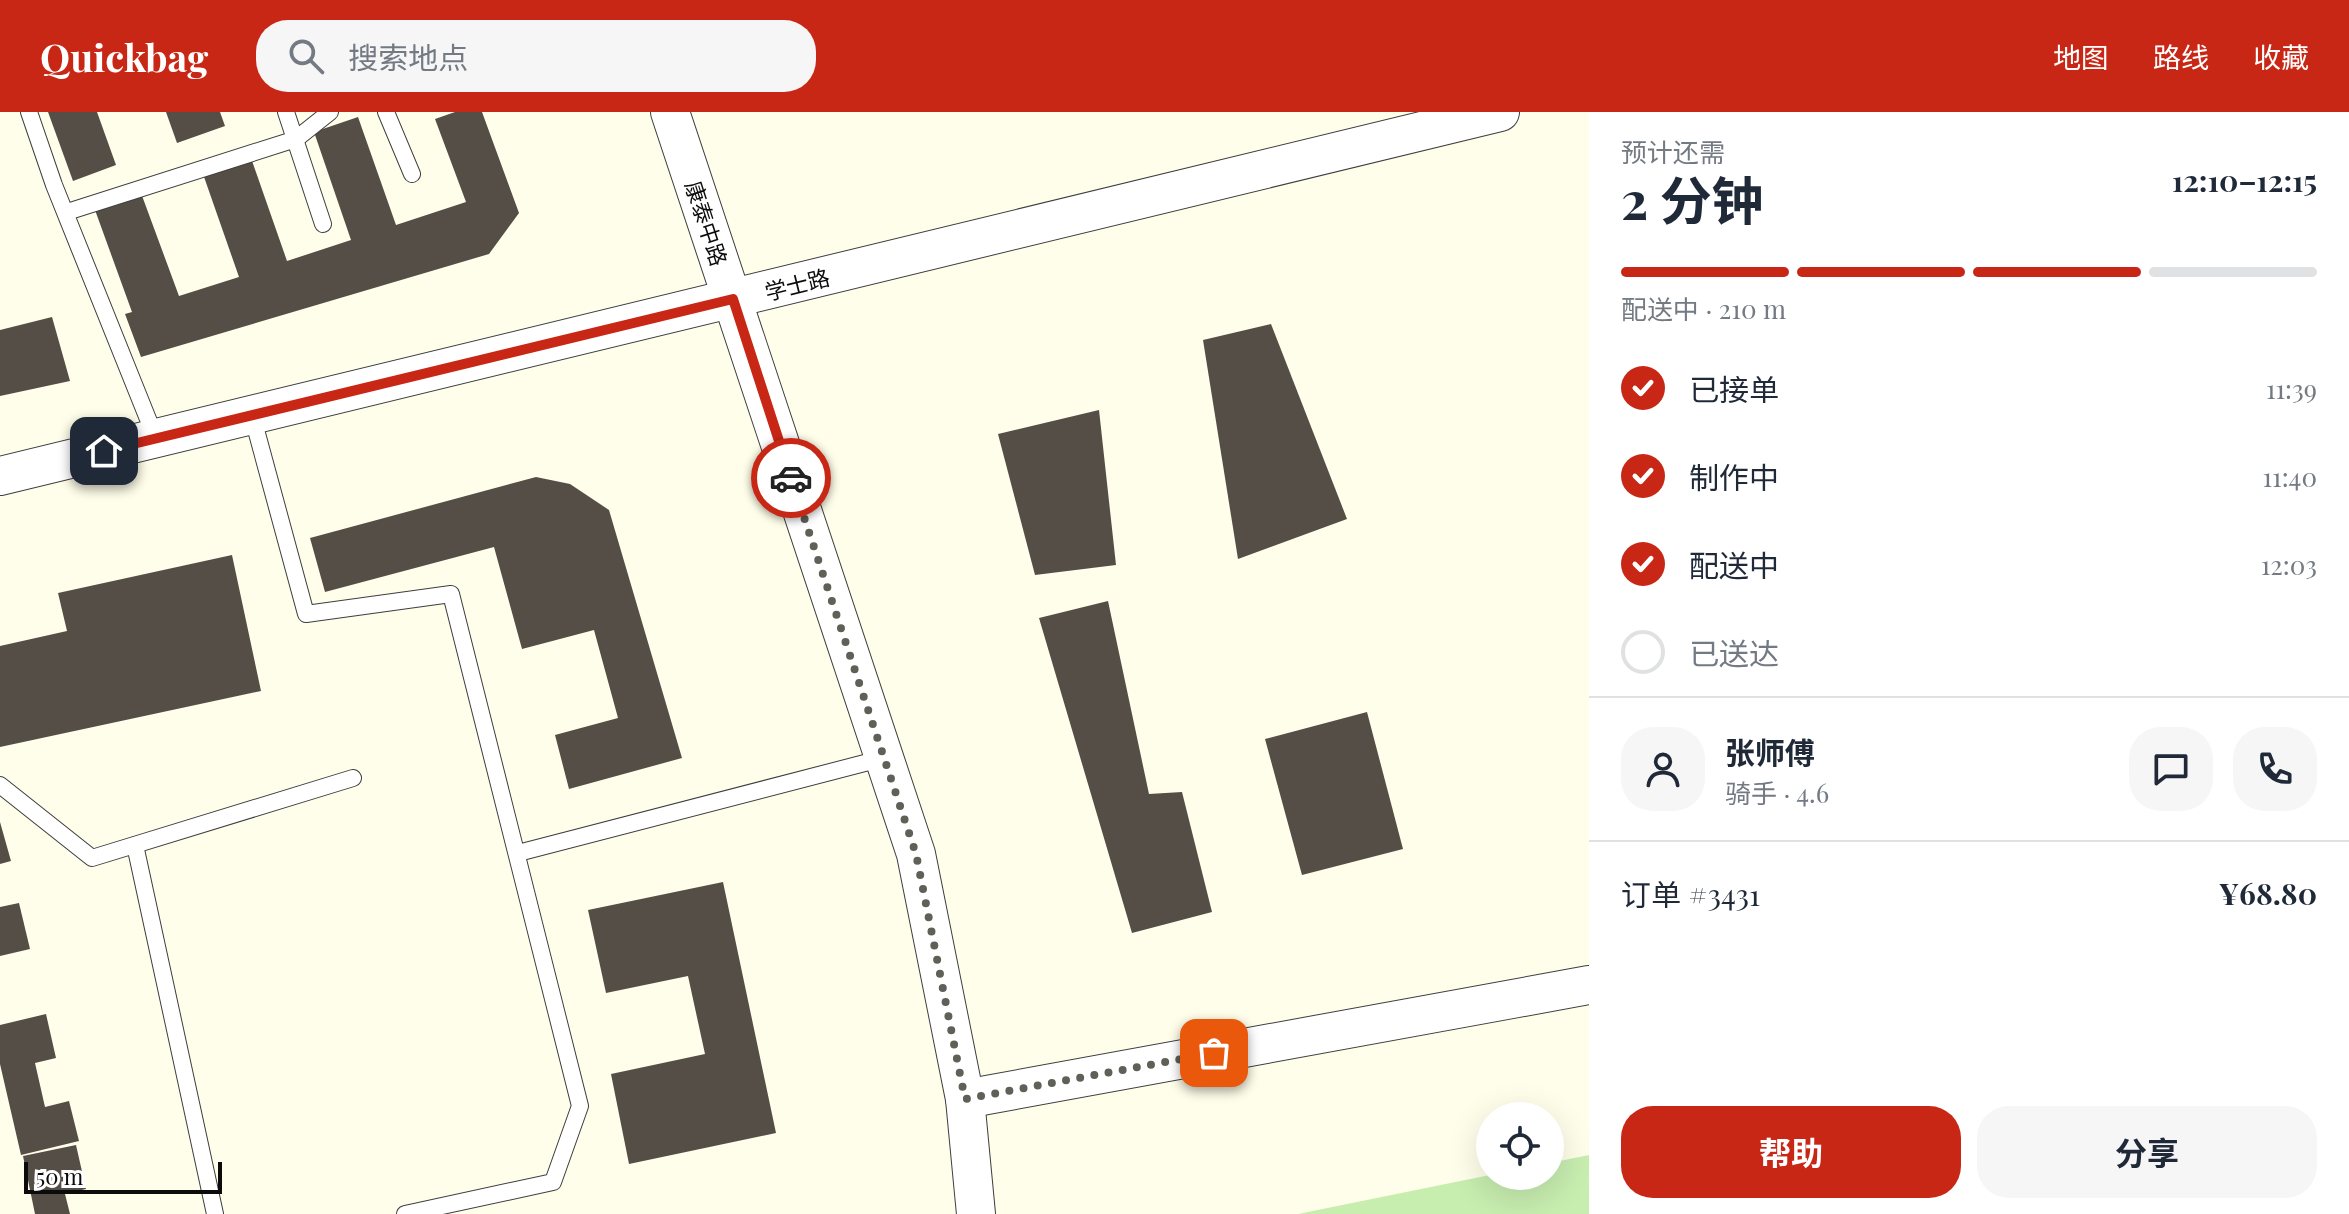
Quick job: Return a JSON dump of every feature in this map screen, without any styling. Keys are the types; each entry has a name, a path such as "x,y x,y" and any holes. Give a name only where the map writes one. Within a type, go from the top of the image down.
{"street":[{"name":"康泰中路","path":"670,112 916,854 965,1099 976,1214"},
{"name":"学士路","path":"0,476 1500,112"},
{"path":"965,1099 1589,985"}],"lane":[{"path":"29,112 156,439"},
{"path":"286,112 323,224"},
{"path":"67,212 296,139 330,112"},
{"path":"386,112 412,174"},
{"path":"252,415 306,614 451,594 580,1106 553,1182 405,1214"},
{"path":"518,853 884,758"},
{"path":"0,785 92,858 353,778"},
{"path":"135,845 215,1214"}],"green space":[{"path":"1589,1155 1589,1214 1298,1214 1476,1178 1476,1190 1564,1190 1564,1160"}],"building":[{"path":"48,112 97,112 116,165 73,181"},
{"path":"166,112 220,112 225,126 177,143"},
{"path":"455,112 482,112 519,213 489,254 141,357 125,314 132,312 95,210 141,193 179,296 239,277 203,174 251,158 287,261 351,240 314,132 358,117 396,225 466,202 435,119"},
{"path":"52,317 70,381 0,396 0,330"},
{"path":"1271,324 1347,519 1238,559 1203,340"},
{"path":"1099,410 1116,565 1035,575 998,434"},
{"path":"536,477 570,484 609,510 682,758 569,789 555,735 618,718 594,630 522,649 494,547 325,592 310,538"},
{"path":"232,555 261,691 0,747 0,646 67,631 58,593"},
{"path":"1108,601 1149,794 1182,792 1212,912 1132,933 1039,618"},
{"path":"1367,712 1403,849 1302,875 1265,739"},
{"path":"0,822 11,861 0,864"},
{"path":"723,882 776,1133 629,1164 611,1074 705,1054 688,976 606,993 588,910"},
{"path":"19,903 30,949 0,956 0,907"},
{"path":"46,1014 56,1058 35,1063 45,1107 69,1101 79,1141 21,1155 0,1064 0,1025"},
{"path":"76,1145 86,1189 65,1194 70,1214 35,1214 23,1156"}],"way so far":[{"path":"791,478 916,854 965,1099 1214,1053"}],"route":[{"path":"104,451 733,299 791,478"}]}
